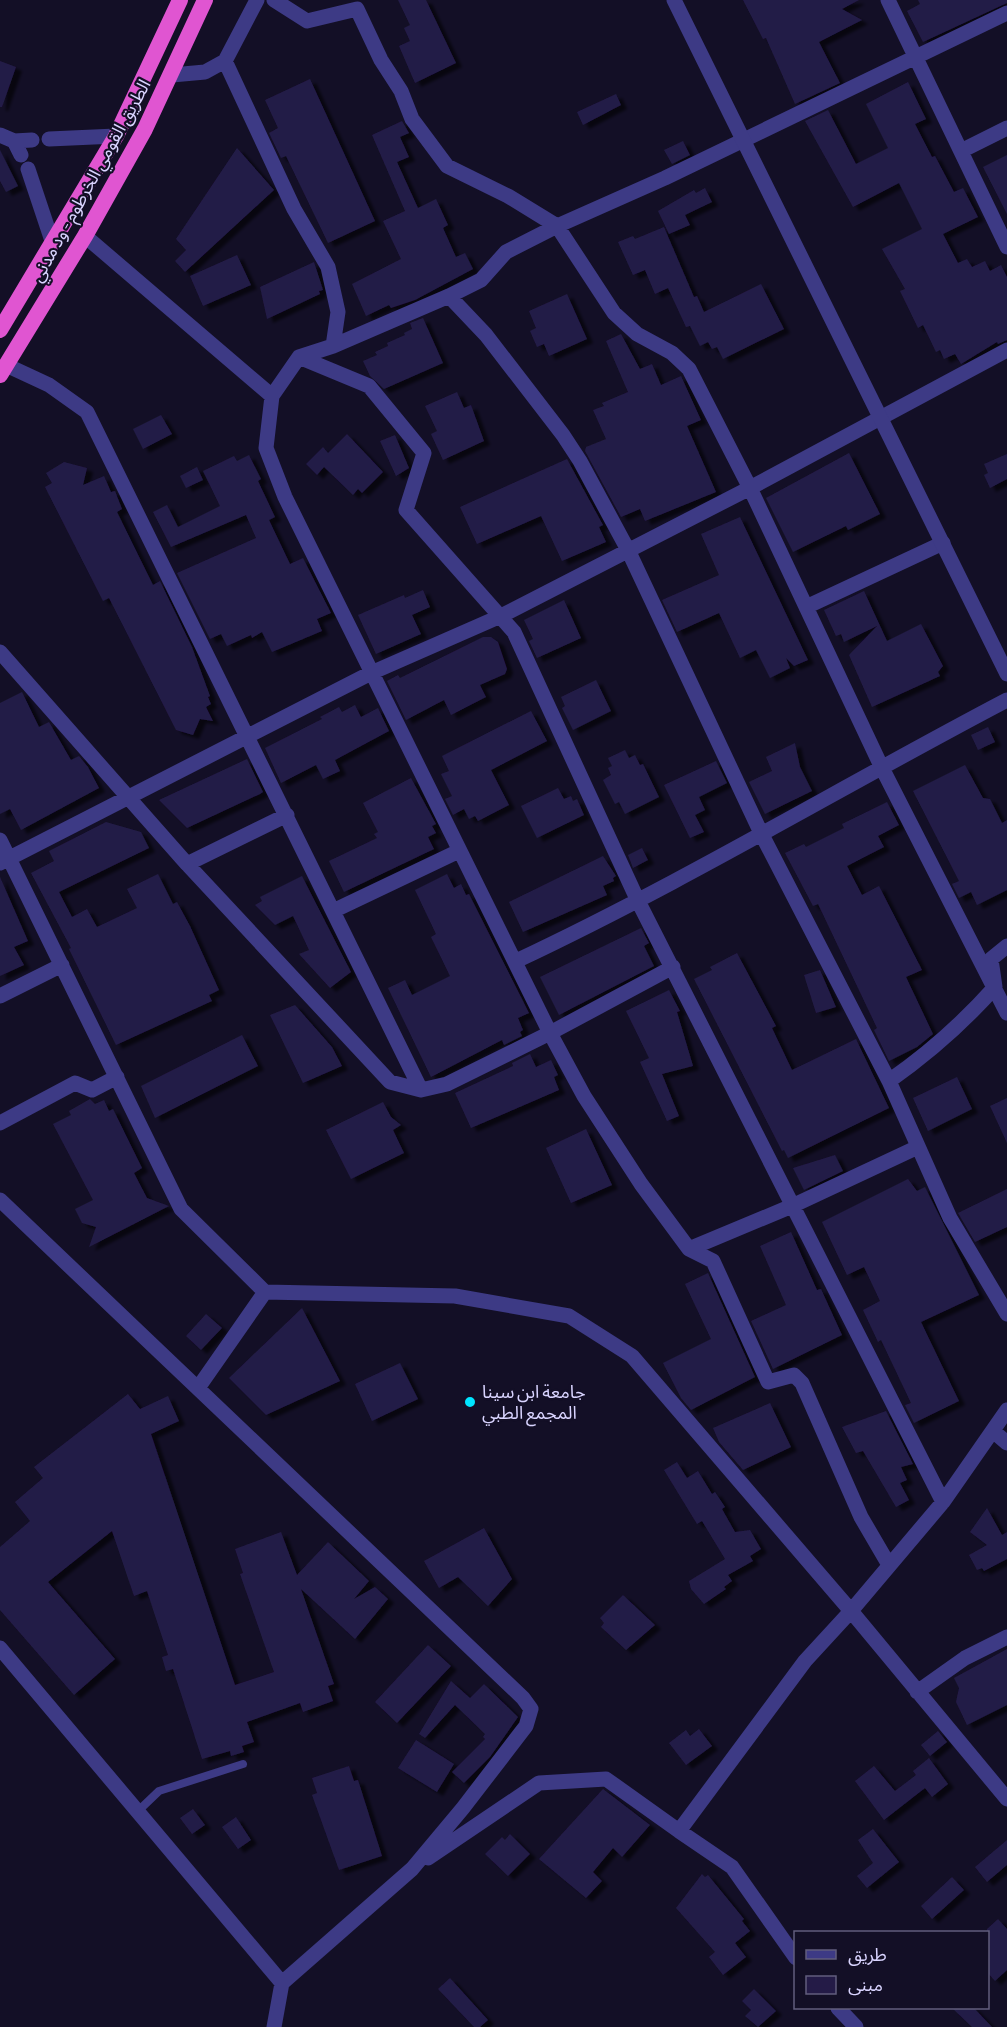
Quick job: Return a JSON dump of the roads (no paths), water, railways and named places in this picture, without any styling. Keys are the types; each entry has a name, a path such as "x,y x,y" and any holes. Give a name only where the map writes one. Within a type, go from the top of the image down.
{"highway":[{"name":"الطريق القومي الخرطوم - ود مدني","path":"0,330 116,136 180,0"},
{"name":"الطريق القومي الخرطوم - ود مدني","path":"3,370 85,236 172,75 205,0"}],"street":[{"path":"172,75 205,72 225,61 257,0"},
{"path":"274,0 307,21 357,9 381,60 401,91 412,119 447,166 508,196 557,225 614,313 637,334 672,353 689,369 750,488 881,766 1007,1013"},
{"path":"674,0 1007,674"},
{"path":"888,0 1007,248"},
{"path":"889,1565 861,1518 802,1383 794,1375 768,1382 713,1261 689,1249 584,1096 550,1033 371,673 285,496 266,448 272,396 299,357 333,346 449,296 481,280 506,252 557,225 665,178 1007,13"},
{"path":"225,61 294,209 328,267 338,312 333,346"},
{"path":"961,151 1007,128"},
{"path":"49,139 116,136"},
{"path":"7,138 24,162 53,244"},
{"path":"7,138 32,140"},
{"path":"85,236 272,396"},
{"path":"449,296 486,335 563,435 580,461 628,550 761,834 889,1080 950,1218 1007,1314"},
{"path":"5,861 371,673 501,615 750,488 881,415 1007,350"},
{"path":"299,357 369,386 424,453 406,510 514,632 638,901 943,1502"},
{"path":"3,370 49,386 87,412 421,1090"},
{"path":"806,607 943,543"},
{"path":"0,652 187,864 390,1082 421,1090 447,1084 550,1033 673,967"},
{"path":"516,961 638,901 881,766 1007,700"},
{"path":"187,864 287,815"},
{"path":"0,840 5,861 62,964 181,1209 265,1292 455,1296 569,1316 632,1356 1004,1791"},
{"path":"333,911 459,851"},
{"path":"889,1080 937,1046 969,1017 995,987 991,959 1007,946"},
{"path":"0,996 62,964"},
{"path":"0,1123 75,1083 92,1090 117,1077"},
{"path":"689,1249 792,1206 918,1147"},
{"path":"0,1200 523,1698 531,1709 526,1726 463,1808 411,1869"},
{"path":"198,1388 265,1292"},
{"path":"679,1831 805,1661 851,1611 943,1502 1007,1410"},
{"path":"993,1431 1007,1443"},
{"path":"917,1692 965,1658 1007,1637"},
{"path":"0,1648 282,1983"},
{"path":"274,2027 282,1983 411,1869 539,1784 606,1779 732,1867 794,1957"},
{"path":"840,2009 856,2027"}],"lane":[{"path":"137,1812 159,1791 243,1764"}],"place":[{"name":"جامعة ابن سينا المجمع الطبي","path":"470,1402"}]}
